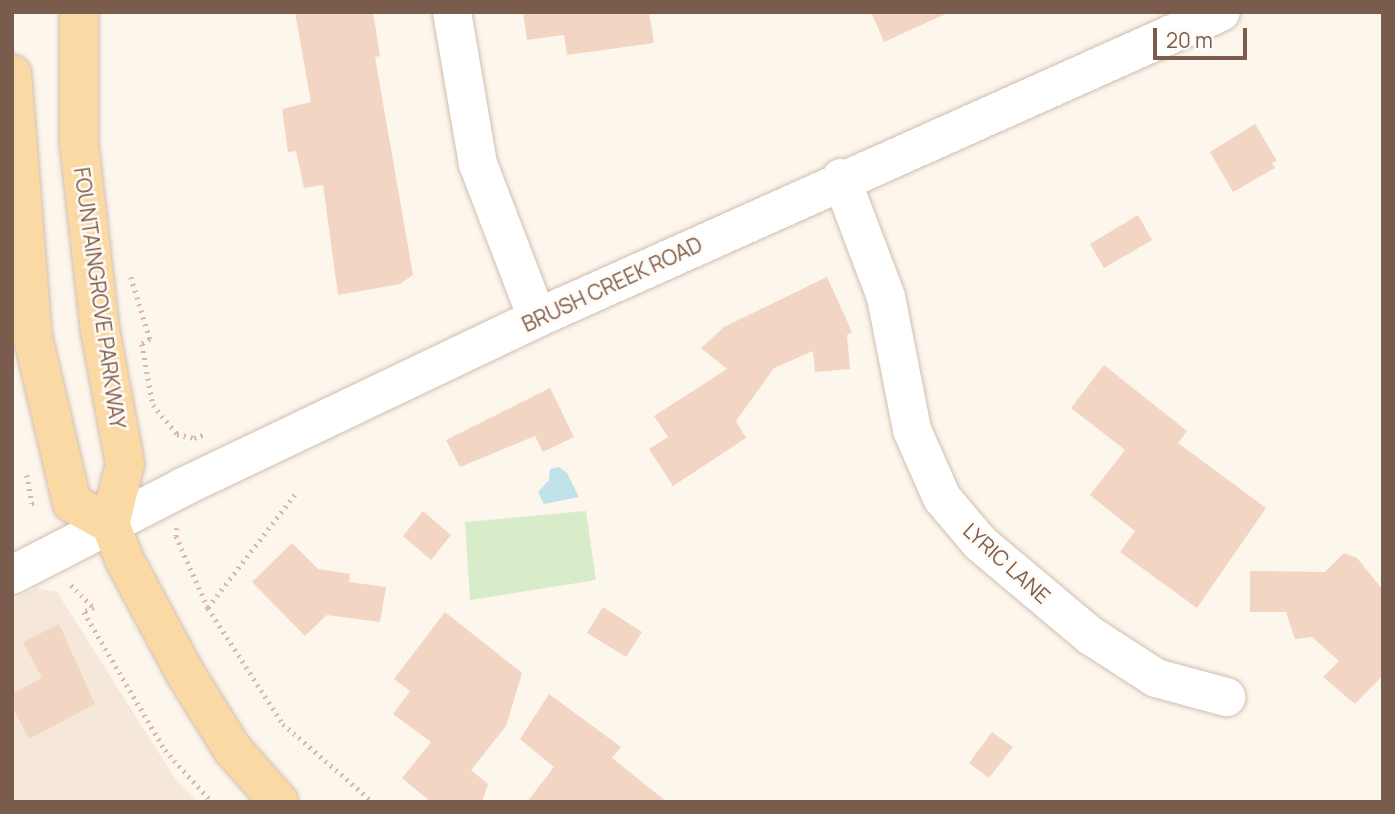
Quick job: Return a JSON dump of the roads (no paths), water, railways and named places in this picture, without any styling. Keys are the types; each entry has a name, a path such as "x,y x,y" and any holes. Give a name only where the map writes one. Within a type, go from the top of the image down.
{"main road":[{"name":"FOUNTAINGROVE PARKWAY","path":"79,12 79,143 100,330 125,464 110,524"},
{"path":"12,74 33,338 72,503 110,524 125,561 185,673 233,750 279,802"}],"street":[{"path":"452,12 478,164 537,318"},
{"name":"BRUSH CREEK ROAD","path":"12,575 110,524 537,318 841,178 1221,12"},
{"name":"LYRIC LANE","path":"841,178 886,297 912,430 942,498 980,543 1091,636 1156,678 1226,697"}],"water":[{"path":"559,467 567,473 579,497 544,504 538,492 549,480 550,469"}]}
